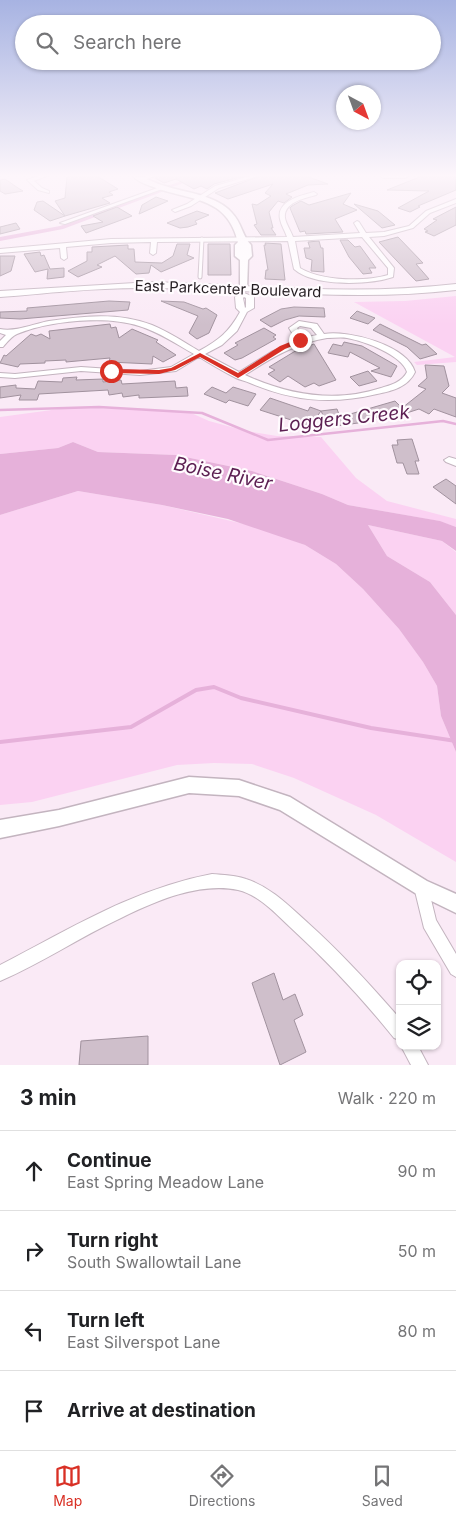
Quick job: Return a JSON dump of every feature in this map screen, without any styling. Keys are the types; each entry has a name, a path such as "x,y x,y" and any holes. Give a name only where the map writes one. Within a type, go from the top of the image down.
{"main road":[{"name":"East Parkcenter Boulevard","path":"0,294 151,285 244,291 394,294 456,287"}],"street":[{"path":"0,375 15,376 81,369 140,373 159,372 172,369 220,343 234,329 244,311 250,308 250,297 244,291 244,258 248,256 247,245 242,240 239,226"},
{"path":"286,226 291,239 297,270 304,275 315,278 377,280 391,276 391,268 358,226"},
{"path":"0,251 154,240 291,239 364,235 391,233 413,226"},
{"path":"153,253 154,240"},
{"path":"63,245 64,258"},
{"path":"0,345 11,334 38,325 100,320 129,321 160,330 200,355 238,376 252,383 309,398 341,400 364,396 402,383 409,377 410,366 378,345 359,338 322,336 300,340 282,348 238,376"},
{"path":"300,340 293,328 299,323 309,324 322,336"},
{"path":"0,331 11,334"},
{"path":"0,829 59,818 189,785 239,788 284,803 422,887 456,904"},
{"path":"0,973 145,898 186,886 212,881 236,882 258,890 298,924 371,995 396,1027"},
{"path":"422,887 430,923 456,969"},
{"path":"411,1050 420,1065"}],"lane":[{"path":"200,277 202,239"}],"shaded area":[{"path":"456,296 456,362 417,365 414,362 455,357 354,302 405,301"},
{"path":"74,407 189,412 209,421 246,431 277,436 321,437 356,478 387,501 456,519 456,527 439,521 348,505 322,494 252,471 176,455 98,452 73,442 58,448 0,454 0,417"},
{"path":"78,491 162,505 257,527 305,545 336,564 363,589 399,629 423,662 437,686 441,716 456,752 456,862 376,815 294,778 252,764 214,763 177,765 32,802 0,805 0,515"},
{"path":"368,525 442,541 456,552 456,615 430,582 387,556"}],"water":[{"name":"Boise River","path":"73,442 98,452 176,455 252,471 322,494 348,505 440,521 456,527 456,551 442,541 368,525 387,556 430,582 456,615 456,752 441,716 437,686 423,662 399,629 363,589 336,564 305,545 228,519 162,505 78,491 0,515 0,454 58,448"}],"building":[{"path":"18,226 20,229 0,234 0,227"},
{"path":"81,226 83,226 106,226 86,233"},
{"path":"174,226 192,226 188,227 180,228"},
{"path":"254,226 272,226 273,228 271,228 276,235 261,235"},
{"path":"297,226 339,226 343,232 306,234 305,231 300,232"},
{"path":"429,226 455,226 434,236 425,232 428,231 424,229"},
{"path":"398,237 423,263 416,264 429,279 416,281 379,242"},
{"path":"340,240 348,240 355,247 360,246 376,268 369,268 372,273 363,274 349,257"},
{"path":"319,241 321,248 323,248 324,272 311,271 312,260 306,258 304,248 310,248 308,242"},
{"path":"265,243 281,244 285,280 265,279 266,270 268,270"},
{"path":"177,244 190,244 187,255 194,258 161,272 151,265 149,273 136,274 115,256 97,265 102,267 78,277 68,271 87,261 87,252 92,252 92,247 128,245 128,249 134,249 135,262 162,263 173,256"},
{"path":"208,244 230,244 231,275 208,275"},
{"path":"40,252 41,256 44,255 50,269 64,268 64,277 47,279 48,269 35,272 24,254"},
{"path":"0,256 15,256 11,271 0,276"},
{"path":"109,301 130,302 128,310 20,319 0,318 0,312 27,311 27,308"},
{"path":"161,301 184,302 203,309 206,308 217,315 209,333 197,339 189,333 198,316"},
{"path":"294,307 324,308 325,317 299,316 271,327 260,320 281,309"},
{"path":"357,311 375,318 368,324 350,318"},
{"path":"110,324 111,328 116,327 119,338 132,329 158,340 156,342 176,355 163,362 153,356 152,364 109,362 110,358 66,362 66,360 45,361 45,363 20,364 18,367 0,363 4,355 6,356 31,334 36,336 41,334 50,339 49,331"},
{"path":"380,324 422,345 426,344 437,354 420,359 407,347 373,330"},
{"path":"264,328 276,335 273,337 276,339 235,360 224,353 238,345 235,343"},
{"path":"344,342 362,346 397,366 391,377 371,371 380,368 350,352 348,357 328,353 333,344 342,346"},
{"path":"314,344 336,380 319,386 314,383 305,387 288,376 280,382 268,374 275,370 269,367 297,350"},
{"path":"425,365 444,366 449,386 442,393 456,398 456,417 434,409 429,414 419,409 391,418 387,414 358,423 329,427 321,411 337,409 340,417 395,401 402,408 426,389 418,386 427,378"},
{"path":"368,371 377,381 359,386 350,377"},
{"path":"77,377 76,380 103,379 103,382 121,380 122,384 175,381 176,388 187,387 188,396 139,398 139,395 123,397 122,393 109,395 108,390 39,394 37,400 19,400 21,395 0,398 0,387 16,385 16,388 35,389 38,381 62,382 63,378"},
{"path":"212,387 226,393 233,387 256,394 248,406 229,400 226,403 204,394"},
{"path":"270,398 308,411 310,407 321,411 310,426 260,410"},
{"path":"412,439 419,461 415,461 419,474 407,474 403,463 397,463 392,445 398,445 397,440"},
{"path":"446,479 456,486 456,504 433,487"},
{"path":"274,973 283,1000 295,994 303,1015 294,1020 306,1052 280,1065 252,983"},
{"path":"148,1036 148,1065 79,1065 81,1041"}],"waterway":[{"path":"0,239 67,226"},
{"name":"Loggers Creek","path":"0,410 99,407 202,413 268,440 443,421 456,424"},
{"path":"0,742 131,727 196,690 214,687 241,698 371,728 456,741"}],"route":[{"path":"111,371 159,372 187,363 200,355 238,376 282,348 300,340"}]}
